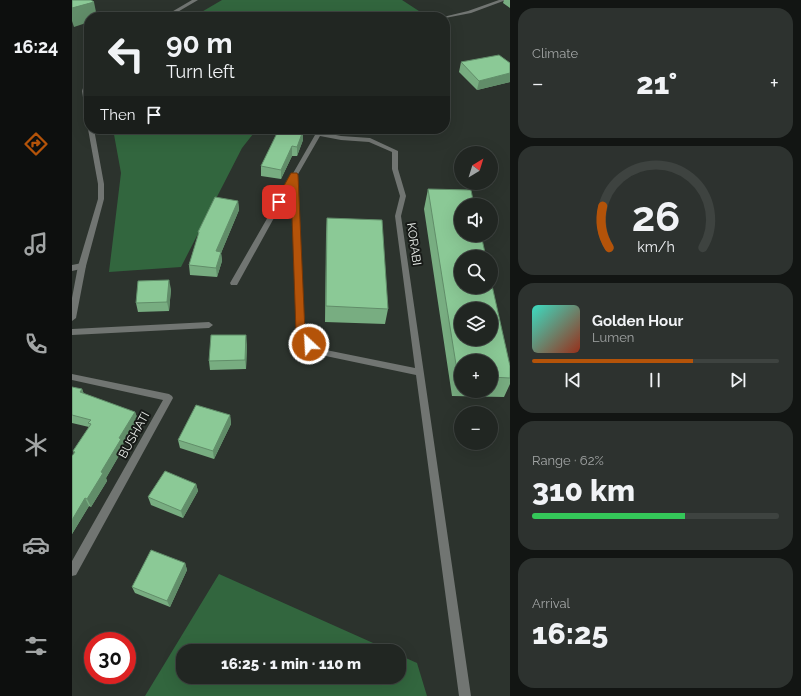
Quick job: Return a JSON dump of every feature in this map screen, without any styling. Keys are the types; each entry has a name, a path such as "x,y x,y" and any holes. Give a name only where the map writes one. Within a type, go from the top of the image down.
{"street":[{"path":"174,12 196,0"},
{"path":"450,16 469,12 504,0"},
{"path":"72,318 82,266 101,199 101,184 92,134"},
{"path":"234,283 318,134"},
{"name":"KORABI","path":"318,134 341,138 370,140 395,151 395,169 403,196 398,216 420,372"},
{"path":"294,175 301,332 309,344 324,353 420,372 465,696"},
{"path":"72,268 82,266"},
{"path":"72,332 209,325"},
{"name":"BUSHATI","path":"72,377 169,398 72,571"}],"green space":[{"path":"222,0 402,0 420,12 202,12"},
{"path":"114,134 253,134 242,148 181,267 109,272 121,173"},
{"path":"219,574 375,644 177,644"},
{"path":"176,645 176,684 406,684 406,658 417,663 427,696 145,696"}],"building":[{"path":"72,0 91,0 94,2 72,8"},
{"path":"499,55 510,63 510,73 479,81 461,62"},
{"path":"277,134 302,134 297,147 292,146 281,170 261,166"},
{"path":"428,189 471,190 473,198 454,198 454,242 483,242 484,250 454,250 454,294 494,294 496,302 454,302 454,346 498,346 498,312 510,366 510,378 498,377 498,354 454,354"},
{"path":"215,197 238,201 216,251 221,252 216,268 189,265 198,232"},
{"path":"327,218 382,220 388,309 326,306"},
{"path":"169,280 167,302 136,303 138,281"},
{"path":"211,335 246,335 245,360 209,361"},
{"path":"72,387 82,389 80,392 135,412 101,472 103,473 87,499 85,498 72,520 72,456 75,452 73,451 91,424 88,423 91,420 72,415"},
{"path":"196,405 230,415 213,451 178,440"},
{"path":"165,471 196,484 181,511 148,497"},
{"path":"151,550 185,563 167,601 132,587"}],"route":[{"path":"279,202 294,175 301,332 309,344"}]}
